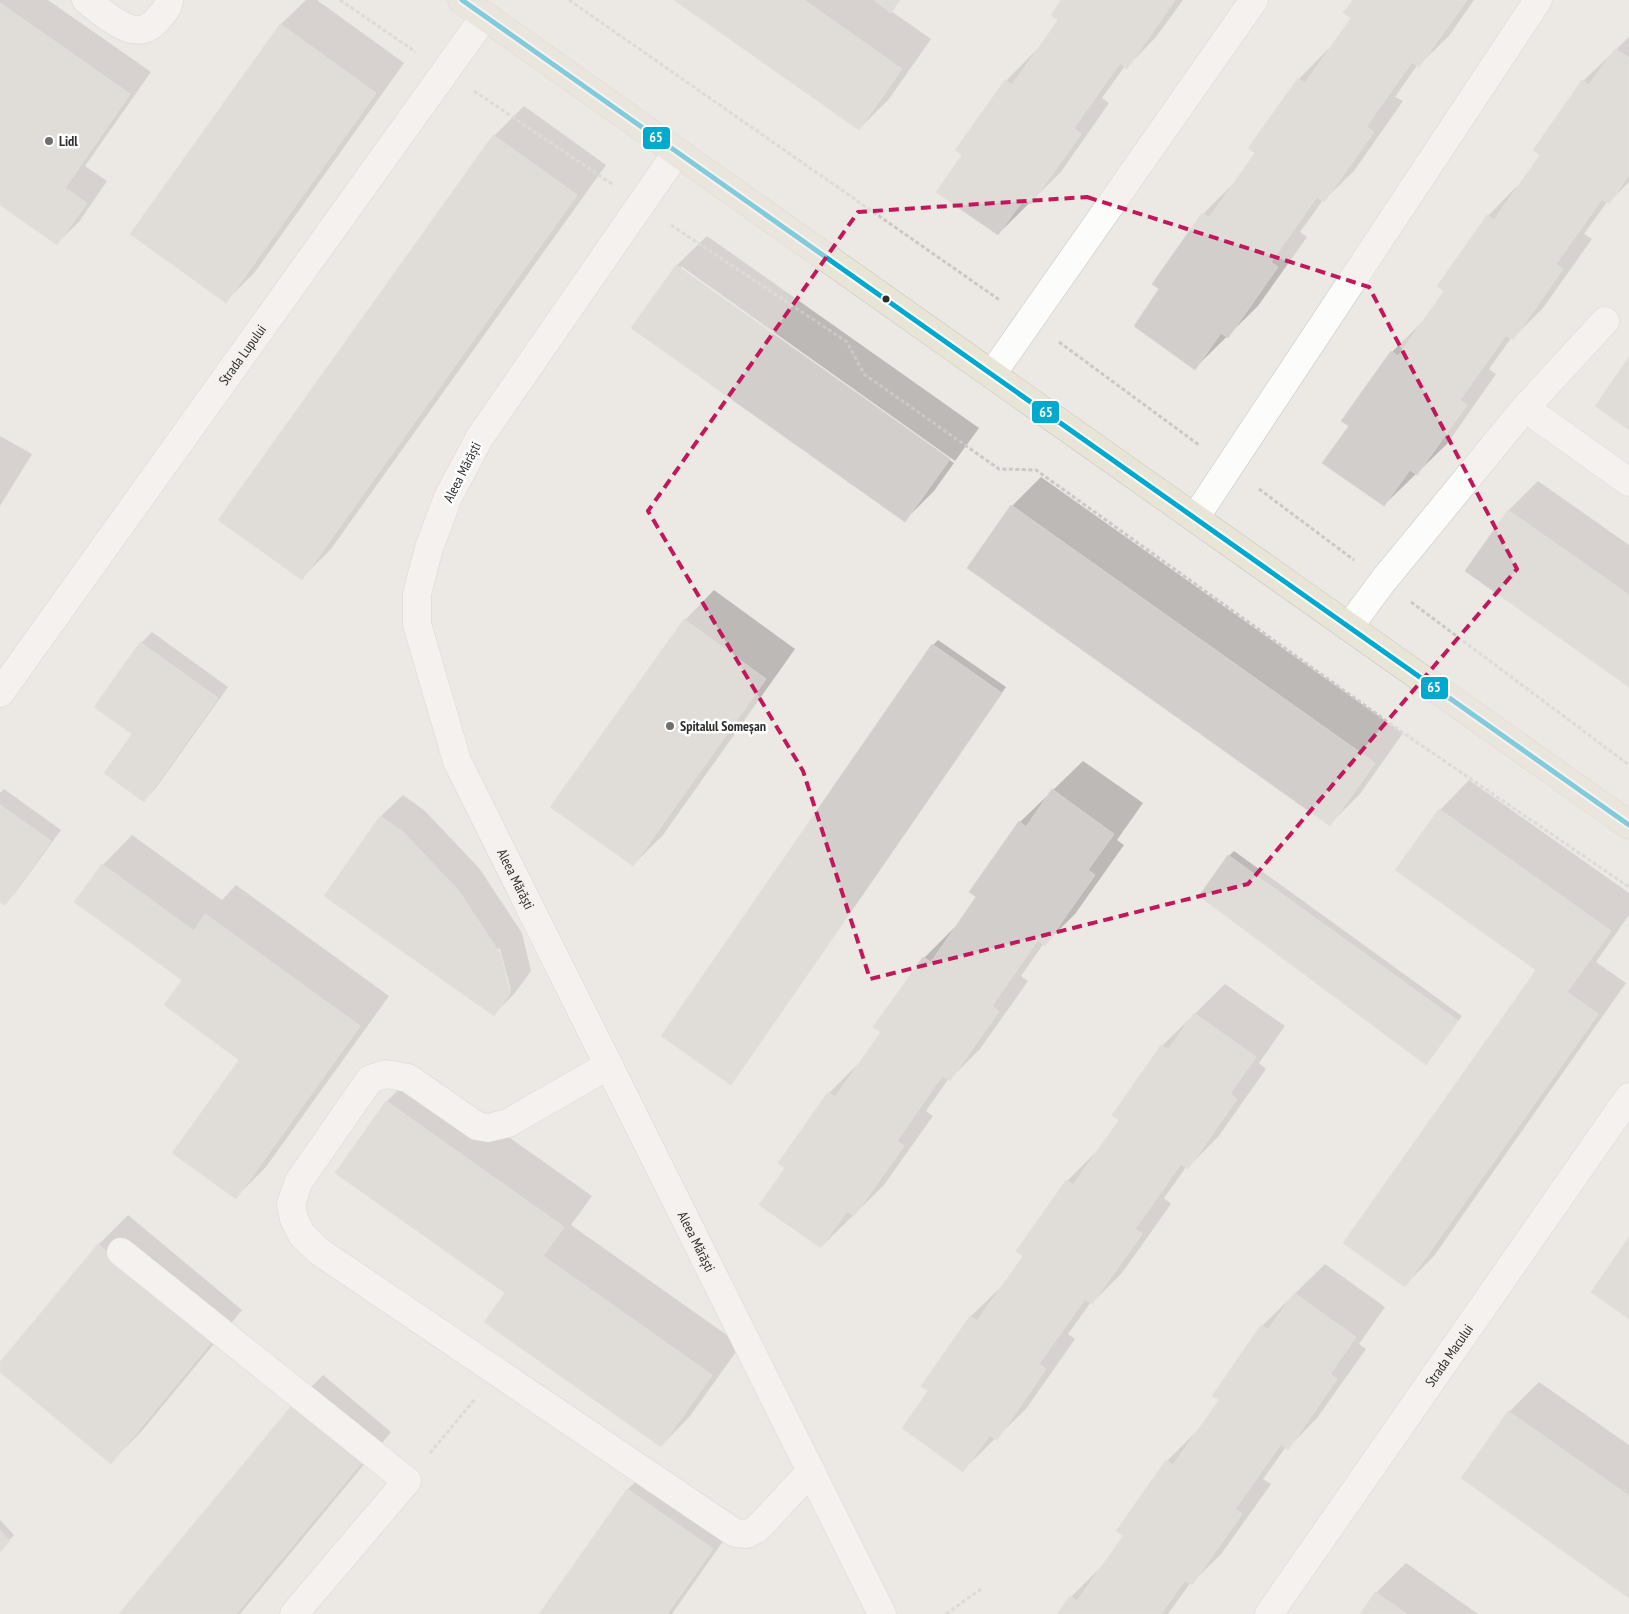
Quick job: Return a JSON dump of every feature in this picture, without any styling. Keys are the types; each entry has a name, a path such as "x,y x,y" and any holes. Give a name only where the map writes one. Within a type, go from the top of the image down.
{"main road":[{"path":"462,0 1629,825"}],"street":[{"path":"86,0 124,28 137,30 152,27 169,5 169,0"},
{"path":"992,374 1254,0"},
{"path":"1195,518 1538,0"},
{"name":"Strada Lupului","path":"0,693 485,16"},
{"name":"Aleea Mărăști","path":"677,152 480,437 448,497 429,548 416,594 417,624 457,761 882,1614"},
{"path":"1349,628 1382,581 1525,408 1605,321"},
{"path":"1525,408 1629,482"},
{"path":"609,1065 508,1123 488,1128 477,1126 408,1078 386,1074 370,1079 298,1181 291,1204 294,1219 302,1235 320,1252 735,1533 748,1534 757,1530 811,1472"},
{"name":"Strada Macului","path":"1268,1614 1629,1097"},
{"path":"121,1252 407,1481 294,1614"}],"path":[{"path":"340,0 419,54"},
{"path":"569,0 1029,320 1230,467 1629,765"},
{"path":"470,88 618,188"},
{"path":"670,224 847,342 864,374 999,469 1036,470 1399,730 1629,887"},
{"path":"407,1481 497,1372"},
{"path":"946,1614 981,1589"}],"highlighted area":[{"path":"1087,197 1369,287 1517,569 1248,884 870,979 803,771 648,511 858,212"}],"building":[{"path":"674,0 804,0 902,69 859,130"},
{"path":"874,0 900,0 891,13"},
{"path":"1061,0 1175,0 1127,69 1120,63 1074,128 1081,134 1031,204 1024,199 998,235 936,192 962,155 955,150 1005,80 1012,85 1058,20 1051,15"},
{"path":"1353,0 1467,0 1419,67 1412,62 1366,127 1374,132 1324,202 1317,197 1271,262 1278,267 1228,338 1221,333 1195,370 1134,326 1159,289 1152,284 1202,213 1209,218 1255,153 1248,148 1298,78 1305,83 1351,18 1343,13"},
{"name":"Lidl","path":"0,3 130,94 65,188 87,203 57,245 0,205"},
{"path":"280,24 376,93 226,303 130,234"},
{"path":"1615,49 1629,58 1629,175 1609,204 1602,199 1556,264 1563,269 1513,340 1506,335 1460,400 1467,405 1417,475 1410,470 1384,506 1322,463 1349,426 1341,421 1391,351 1398,356 1444,291 1437,286 1487,215 1494,220 1540,155 1533,150 1582,80 1589,85"},
{"path":"493,135 577,195 302,580 218,520"},
{"path":"676,265 950,459 905,522 631,328"},
{"path":"1629,357 1629,430 1595,406"},
{"path":"1011,505 1375,763 1330,826 967,568"},
{"path":"1508,510 1629,595 1629,687 1465,571"},
{"name":"Spitalul Someșan","path":"684,619 766,679 633,866 550,807"},
{"path":"140,642 218,698 144,802 104,773 132,734 94,707"},
{"path":"932,644 1002,693 731,1085 661,1036"},
{"path":"1052,789 1114,834 1088,870 1095,875 1045,946 1038,940 992,1006 999,1011 950,1081 942,1076 897,1141 904,1146 854,1216 847,1211 821,1248 759,1205 785,1168 778,1163 828,1092 835,1097 881,1032 873,1027 923,957 931,962 976,897 969,892 1019,821 1026,827"},
{"path":"0,805 51,841 5,905 0,902"},
{"path":"1439,809 1611,931 1567,992 1598,1014 1405,1287 1343,1243 1536,970 1395,870"},
{"path":"380,816 403,832 458,890 501,955 510,993 494,1016 324,896"},
{"path":"1228,855 1458,1021 1426,1065 1199,896"},
{"path":"102,864 194,931 205,914 360,1026 236,1199 172,1153 239,1060 164,1005 182,980 74,902"},
{"path":"1194,1013 1256,1057 1230,1094 1237,1099 1188,1169 1181,1164 1135,1229 1142,1234 1092,1304 1085,1299 1039,1364 1046,1369 997,1440 990,1435 963,1472 902,1428 928,1391 921,1386 970,1316 977,1321 1023,1256 1016,1251 1066,1180 1073,1185 1119,1120 1112,1115 1161,1045 1168,1050"},
{"path":"386,1101 564,1227 543,1256 712,1375 661,1447 484,1322 505,1293 335,1173"},
{"path":"1629,1237 1629,1319 1591,1292"},
{"path":"98,1244 213,1340 111,1464 0,1372 0,1362"},
{"path":"1294,1293 1356,1337 1330,1374 1337,1379 1288,1450 1281,1444 1235,1509 1242,1514 1192,1585 1185,1580 1161,1614 1057,1614 1070,1596 1077,1601 1123,1536 1116,1531 1166,1460 1173,1465 1219,1400 1212,1396 1261,1325 1268,1330"},
{"path":"293,1404 362,1462 236,1614 119,1614"},
{"path":"1508,1411 1629,1496 1629,1598 1461,1478"},
{"path":"627,1489 713,1549 667,1614 539,1614"},
{"path":"0,1530 10,1541 0,1552"},
{"path":"1375,1592 1407,1614 1360,1614"}],"transit line":[{"name":"65","path":"462,0 1629,825"}],"place":[{"name":"Lidl","path":"49,141"},
{"name":"Spitalul Someșan","path":"670,726"}]}
